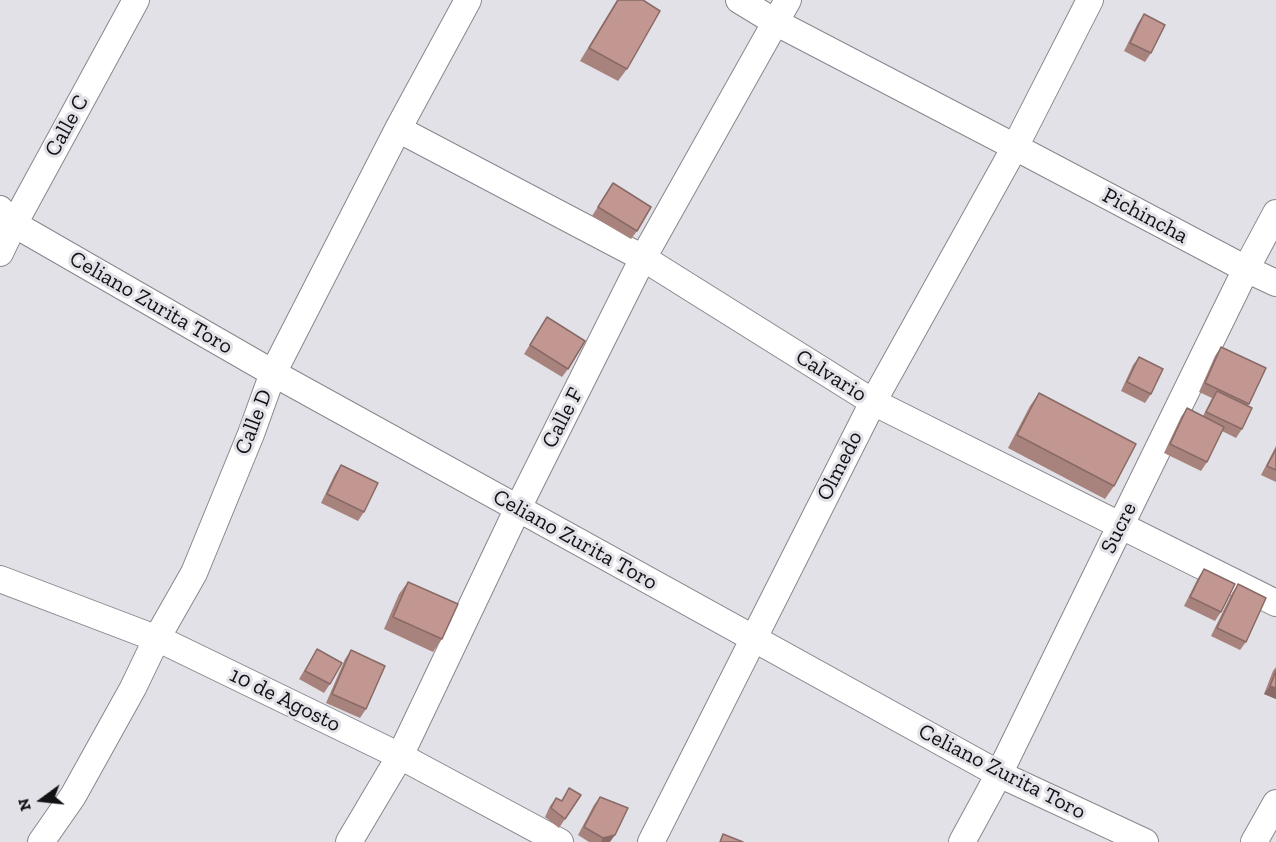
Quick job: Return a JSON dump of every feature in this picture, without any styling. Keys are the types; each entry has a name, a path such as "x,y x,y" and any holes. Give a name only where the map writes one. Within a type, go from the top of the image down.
{"street":[{"name":"Calle C","path":"0,253 7,216 136,0"},
{"name":"Calle D","path":"41,842 84,776 194,573 251,434 273,373 398,129 468,0"},
{"name":"Pichincha","path":"739,0 776,22 1276,283"},
{"name":"Calle F","path":"349,842 400,756 518,508 643,258 788,0"},
{"name":"Olmedo","path":"651,842 873,402 1015,147 1090,0"},
{"name":"Calvario","path":"398,129 643,258 873,402 1276,603"},
{"name":"Sucre","path":"962,842 999,774 1246,269 1276,213"},
{"name":"Celiano Zurita Toro","path":"7,216 273,373 753,639 999,774 1145,842"},
{"name":"10 de Agosto","path":"0,579 157,638 400,756 560,842"},
{"path":"1254,842 1276,803"}],"building":[{"path":"618,0 643,0 660,11 627,69 589,48"},
{"path":"1144,14 1165,25 1151,53 1130,43"},
{"path":"613,183 651,207 637,231 598,207"},
{"path":"547,317 585,341 568,369 530,345"},
{"path":"1221,347 1266,368 1249,404 1205,383"},
{"path":"1139,357 1163,369 1151,394 1127,382"},
{"path":"1217,391 1252,408 1242,429 1206,412"},
{"path":"1039,393 1136,444 1114,486 1017,435"},
{"path":"1187,408 1224,427 1207,462 1170,444"},
{"path":"1276,449 1276,470 1267,466"},
{"path":"341,465 378,483 364,512 327,494"},
{"path":"1204,569 1235,584 1221,612 1190,597"},
{"path":"408,582 458,604 442,639 393,617"},
{"path":"1238,584 1266,598 1246,642 1217,628"},
{"path":"317,649 342,663 330,684 305,671"},
{"path":"351,650 385,666 366,709 332,694"},
{"path":"1276,671 1276,688 1270,686"},
{"path":"569,788 581,795 565,819 551,808 556,798 562,801"},
{"path":"600,797 628,808 615,835 603,838 584,827"},
{"path":"723,834 743,842 720,842"}]}
